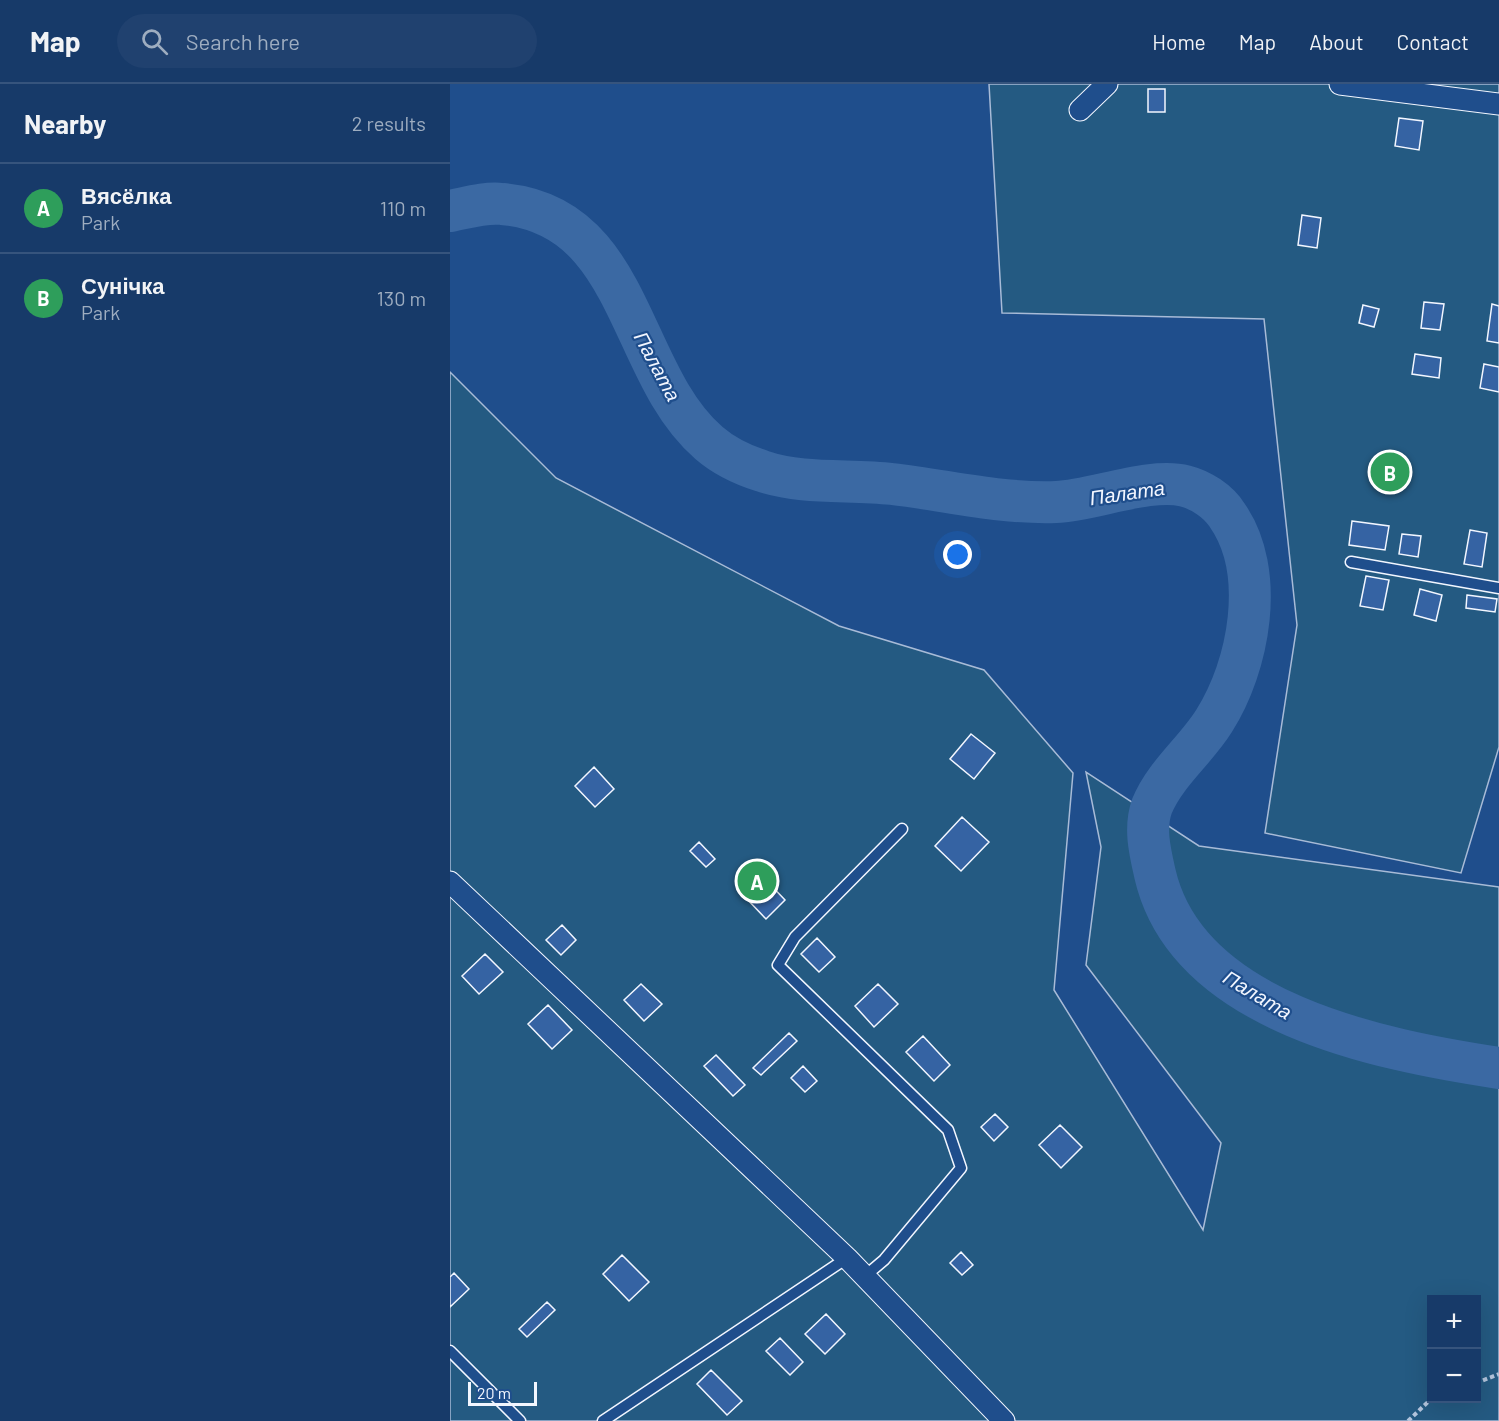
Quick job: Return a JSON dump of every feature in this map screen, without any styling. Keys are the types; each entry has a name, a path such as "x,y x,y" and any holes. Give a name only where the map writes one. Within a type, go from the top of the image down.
{"street":[{"path":"1080,110 1107,84"},
{"path":"1340,84 1499,105"},
{"path":"450,882 847,1258 1004,1421"}],"lane":[{"path":"1351,562 1499,588"},
{"path":"864,1276 884,1260 961,1168 948,1130 778,965 795,937 902,830"},
{"path":"603,1421 847,1258"},
{"path":"450,1351 520,1421"}],"path":[{"path":"1481,1381 1499,1374"},
{"path":"1408,1421 1427,1403"}],"shaded area":[{"path":"989,84 1499,84 1499,747 1461,873 1265,833 1297,625 1264,319 1002,313"},
{"path":"450,372 556,478 839,626 984,670 1073,773 1054,990 1203,1230 1221,1143 1086,965 1101,847 1086,772 1199,846 1499,887 1499,1421 450,1421"}],"building":[{"path":"1148,89 1165,89 1165,112 1148,112"},
{"path":"1399,118 1423,121 1419,150 1395,146"},
{"path":"1302,215 1321,218 1317,248 1298,245"},
{"path":"1424,302 1444,304 1440,330 1421,328"},
{"path":"1492,304 1499,306 1499,343 1487,341"},
{"path":"1363,305 1379,309 1374,327 1359,323"},
{"path":"1415,354 1441,358 1439,378 1412,374"},
{"path":"1484,364 1499,367 1499,392 1480,388"},
{"path":"1352,521 1389,526 1385,550 1349,545"},
{"path":"1470,530 1487,533 1482,567 1464,564"},
{"path":"1402,534 1421,536 1418,557 1399,554"},
{"path":"1366,576 1389,580 1383,610 1360,606"},
{"path":"1420,589 1442,595 1436,621 1414,615"},
{"path":"1467,595 1497,599 1495,612 1466,608"},
{"path":"971,734 995,753 974,779 950,759"},
{"path":"594,767 614,789 595,807 575,786"},
{"path":"962,817 989,842 961,871 935,846"},
{"path":"699,842 715,859 706,867 690,851"},
{"path":"765,879 785,900 766,919 746,898"},
{"path":"562,925 576,940 561,955 546,940"},
{"path":"817,938 835,957 819,972 801,954"},
{"path":"485,954 503,972 479,994 462,976"},
{"path":"641,984 662,1004 644,1021 624,1000"},
{"path":"878,984 898,1004 874,1027 855,1006"},
{"path":"548,1005 572,1030 552,1049 528,1024"},
{"path":"789,1033 797,1041 761,1075 753,1068"},
{"path":"923,1036 950,1065 934,1081 906,1052"},
{"path":"716,1055 745,1085 733,1096 704,1066"},
{"path":"803,1066 817,1081 805,1092 791,1078"},
{"path":"995,1114 1008,1127 994,1141 981,1127"},
{"path":"1060,1125 1082,1147 1061,1168 1039,1145"},
{"path":"961,1252 973,1265 962,1275 950,1263"},
{"path":"622,1255 649,1282 629,1301 603,1274"},
{"path":"454,1273 469,1289 450,1307 450,1277"},
{"path":"547,1302 555,1310 527,1337 519,1329"},
{"path":"826,1314 845,1334 825,1354 805,1334"},
{"path":"780,1338 803,1362 790,1375 766,1351"},
{"path":"711,1370 742,1401 727,1415 697,1384"}],"waterway":[{"name":"Палата","path":"450,211 502,204 545,215 578,236 604,266 624,301 661,378 682,413 715,448 755,469 810,480 892,484 1035,502 1056,502 1156,484 1171,484 1191,488 1214,501 1227,515 1239,538 1247,564 1250,591 1249,619 1244,647 1226,699 1207,732 1165,783 1150,814 1148,823 1151,857 1155,874 1174,922 1206,960 1247,992 1295,1016 1347,1035 1400,1050 1499,1068"}],"place":[{"name":"Сунічка","path":"1390,472"},
{"name":"Вясёлка","path":"757,881"}]}
